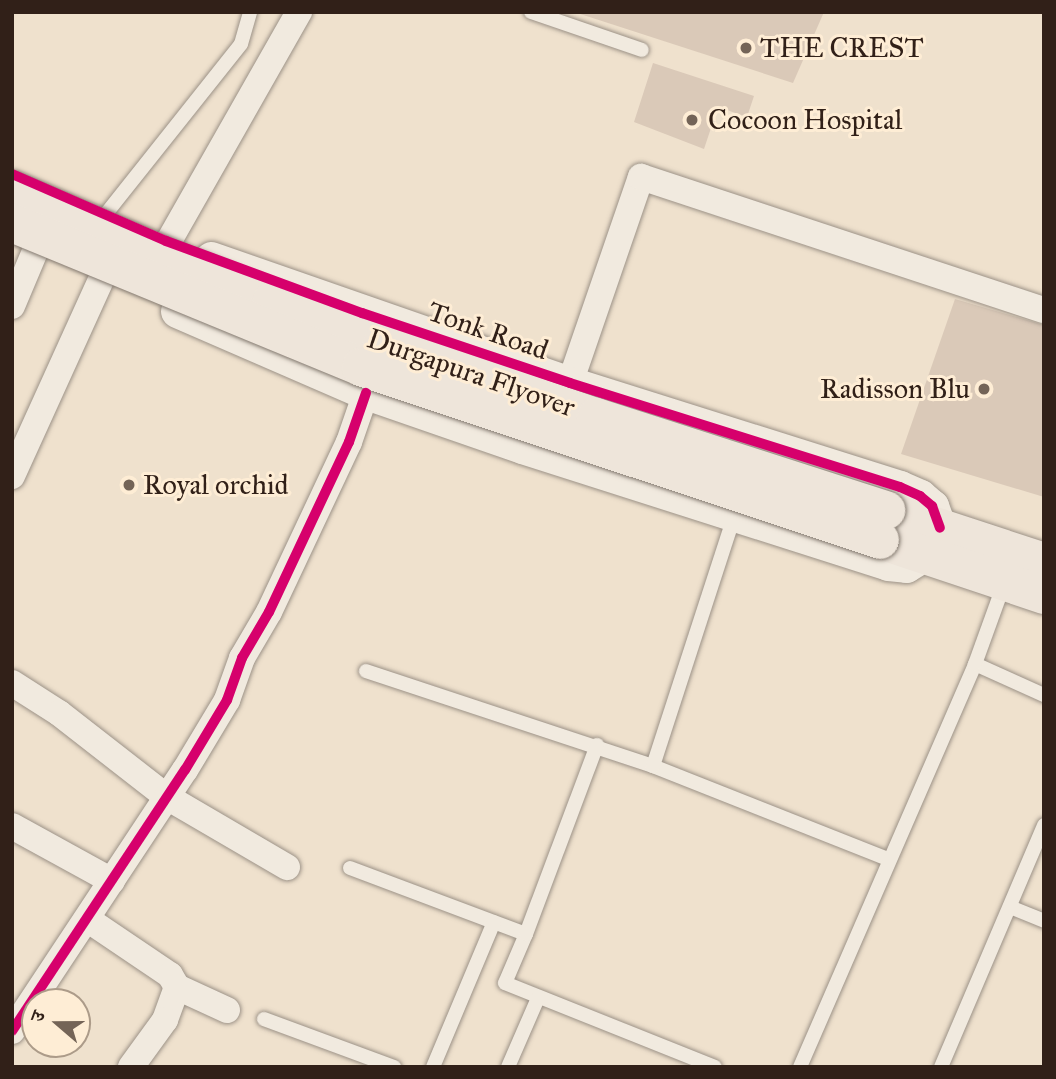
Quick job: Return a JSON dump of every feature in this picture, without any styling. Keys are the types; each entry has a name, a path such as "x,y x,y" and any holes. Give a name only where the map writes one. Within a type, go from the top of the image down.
{"main road":[{"name":"Durgapura Flyover","path":"12,190 271,302 596,417 931,542"},
{"name":"Durgapura Flyover","path":"20,237 361,368 883,525"},
{"path":"931,542 1044,562"},
{"path":"931,542 1004,584 1044,595"}],"street":[{"path":"140,295 166,242 299,12"},
{"name":"Tonk Road","path":"12,174 166,242 362,313 570,383 900,487 920,496 932,506 931,542"},
{"path":"570,383 641,177 1044,310"},
{"path":"12,306 20,237 102,278 366,393 522,447 888,564 906,566 931,542"},
{"path":"12,476 102,278"},
{"path":"12,1031 167,797 227,700 242,658 269,612 349,442 366,393"},
{"path":"12,683 59,713 167,797 287,867"},
{"path":"12,826 112,881"},
{"path":"87,919 170,975 177,987 227,1010"},
{"path":"131,1067 165,1020 177,987"}],"lane":[{"path":"106,215 241,44 250,12"},
{"path":"531,12 642,50"},
{"path":"653,766 734,514"},
{"path":"800,1067 888,859 975,664 1004,584"},
{"path":"975,664 1044,695"},
{"path":"366,671 653,766 888,859"},
{"path":"597,746 505,983 715,1067"},
{"path":"941,1067 1044,825"},
{"path":"350,868 526,934"},
{"path":"1010,907 1044,921"},
{"path":"433,1067 494,922"},
{"path":"508,1067 538,998"},
{"path":"264,1019 394,1067"}],"building":[{"name":"THE CREST","path":"574,12 824,12 793,83"},
{"path":"653,63 754,96 747,117 718,107 704,149 634,122"},
{"name":"Radisson Blu","path":"955,299 1044,325 1044,497 901,454"}],"cycle path":[{"path":"12,174 166,241 362,313 570,383 900,487 920,496 932,506 940,528"},
{"path":"12,1031 185,770 227,700 242,658 269,612 349,442 366,393"}],"place":[{"name":"THE CREST","path":"746,48"},
{"name":"Cocoon Hospital","path":"692,120"},
{"name":"Radisson Blu","path":"984,389"},
{"name":"Royal orchid","path":"129,485"}]}
